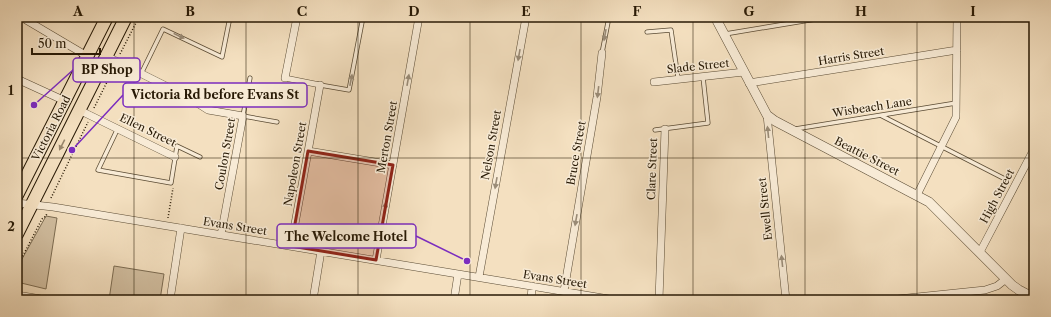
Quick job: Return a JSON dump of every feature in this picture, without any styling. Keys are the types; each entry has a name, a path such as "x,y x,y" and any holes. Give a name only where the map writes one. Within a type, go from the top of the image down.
{"highway":[{"name":"Victoria Road","path":"17,195 107,17"},
{"name":"Victoria Road","path":"17,234 79,110 111,59 126,17"}],"street":[{"path":"22,17 88,56"},
{"path":"297,17 285,78 320,84"},
{"name":"Merton Street","path":"376,260 419,17"},
{"name":"Nelson Street","path":"479,277 526,17"},
{"name":"Beattie Street","path":"715,17 767,115 790,129 917,195 934,207 1006,279 1019,290 1034,298"},
{"path":"917,195 956,117 957,17"},
{"name":"Harris Street","path":"749,83 957,50"},
{"name":"Bruce Street","path":"564,292 597,97 602,53"},
{"path":"111,59 186,96 208,110 243,116"},
{"name":"Slade Street","path":"654,82 678,78 744,72"},
{"path":"17,79 65,101"},
{"name":"Napoleon Street","path":"291,246 320,84"},
{"name":"Ellen Street","path":"79,110 175,157"},
{"name":"Ewell Street","path":"767,115 786,300"},
{"name":"Coulon Street","path":"221,235 243,116"},
{"name":"Clare Street","path":"659,300 665,129"},
{"name":"High Street","path":"980,252 1034,150"},
{"path":"308,151 393,165"},
{"name":"Evans Street","path":"17,203 49,206 615,300"},
{"path":"170,300 181,228"},
{"path":"313,300 321,251"},
{"path":"454,300 458,274"},
{"path":"888,300 946,297 989,289 997,286 1006,279"},
{"path":"531,300 532,286"},
{"path":"17,295 47,300"}],"lane":[{"path":"141,74 163,29 222,57 230,17"},
{"path":"320,84 349,90 363,17"},
{"name":"Bruce Street","path":"602,53 609,17"},
{"path":"724,35 828,17"},
{"path":"647,32 671,30 678,78"},
{"name":"Clare Street","path":"665,129 708,124 703,76"},
{"name":"Coulon Street","path":"243,116 250,78"},
{"name":"Wisbeach Lane","path":"790,129 956,103"},
{"path":"881,115 1005,179"},
{"path":"243,116 278,122"},
{"path":"118,128 98,170 171,183 175,157"},
{"path":"655,130 665,129"},
{"name":"Ellen Street","path":"175,157 177,146 200,156"}],"path":[{"path":"17,267 42,219 46,216 52,197 91,116 111,59 139,17"},
{"path":"167,226 174,184 171,183"}],"highlighted area":[{"path":"308,151 393,165 376,260 291,246"}],"shaded area":[{"path":"46,216 57,218 46,289 17,282 17,268"},
{"path":"114,266 164,274 160,300 109,300"}],"place":[{"name":"BP Shop","path":"34,105"},
{"name":"Victoria Rd before Evans St","path":"72,150"},
{"name":"The Welcome Hotel","path":"467,261"}]}
